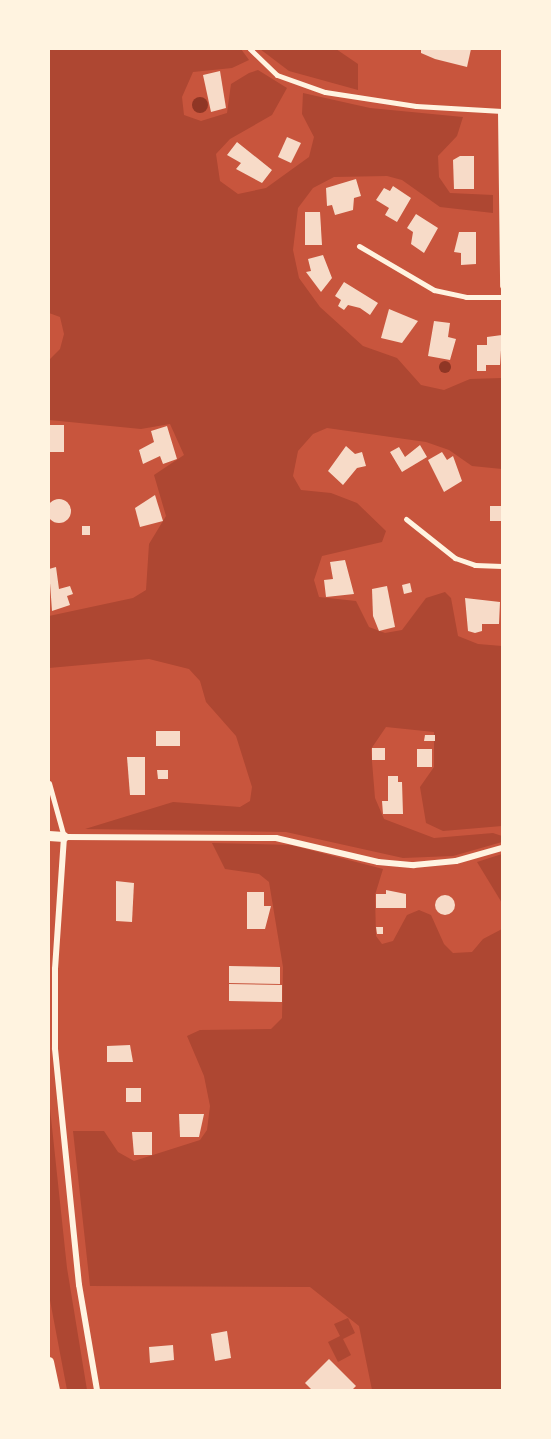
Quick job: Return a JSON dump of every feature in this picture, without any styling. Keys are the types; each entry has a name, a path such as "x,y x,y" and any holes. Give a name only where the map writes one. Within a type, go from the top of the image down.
{"highway":[{"path":"49,836 64,837"},
{"path":"49,1362 55,1390"}],"street":[{"path":"250,49 270,71 305,86 374,101 501,111 502,286"},
{"path":"359,246 434,290 466,297 502,297"},
{"path":"406,519 455,558 475,565 502,566"},
{"path":"49,783 64,837 54,969 55,1048 79,1285 97,1390"},
{"path":"64,837 276,838 378,862 414,865 456,861 502,848"}],"shaded area":[{"path":"49,49 241,49 249,60 232,68 193,72 182,97 184,115 201,121 227,113 231,84 249,73 258,70 287,88 272,115 230,139 216,154 220,181 238,194 266,188 309,157 314,137 302,114 303,93 370,108 463,117 457,136 438,156 439,177 450,193 493,195 493,213 440,207 402,180 387,176 334,177 313,188 298,208 293,250 299,278 320,307 363,346 397,358 421,385 444,390 470,379 502,378 502,469 472,466 449,450 426,442 327,428 313,434 298,451 293,476 301,490 331,493 357,503 386,531 382,542 322,556 314,580 319,597 356,601 369,627 385,633 402,630 426,598 445,592 451,598 458,636 478,644 502,646 502,826 443,831 426,823 420,787 434,767 434,732 386,727 371,749 375,798 384,819 434,838 493,833 502,836 502,842 453,856 403,858 286,832 85,829 173,802 240,807 250,801 252,787 236,736 206,702 200,681 189,669 149,659 49,668 49,616 133,598 146,590 149,544 166,516 154,475 184,455 170,424 141,429 49,420 49,360 60,349 64,334 60,317 49,313"},
{"path":"260,49 336,49 358,64 358,90 289,71"},
{"path":"200,97 206,99 208,105 206,111 200,113 194,111 192,105 194,99"},
{"path":"447,361 450,362 450,372 443,373 440,372 439,365 440,362"},
{"path":"212,843 291,845 383,869 375,895 376,936 382,944 393,941 407,915 419,910 431,915 444,944 453,953 472,952 483,939 502,929 502,1390 372,1390 359,1326 310,1287 90,1286 73,1131 104,1131 118,1152 134,1161 200,1140 207,1130 210,1106 204,1076 187,1036 200,1030 271,1029 282,1018 283,967 269,882 259,874 225,869"},
{"path":"502,854 502,903 477,862"},
{"path":"49,1099 67,1268 87,1390 67,1390 49,1295"},
{"path":"348,1318 355,1333 343,1339 351,1355 338,1362 328,1342 340,1336 334,1324"}],"building":[{"path":"421,49 471,49 467,67 435,59 421,53"},
{"path":"220,71 226,108 211,112 203,75"},
{"path":"287,137 301,143 291,163 278,157"},
{"path":"237,142 272,170 262,183 236,169 241,163 227,155"},
{"path":"460,156 474,156 474,189 454,189 453,160"},
{"path":"356,179 361,196 354,198 353,210 335,215 332,205 327,206 326,188"},
{"path":"393,186 411,198 397,222 385,215 389,208 376,200 384,188 390,191"},
{"path":"305,212 320,212 322,245 305,245"},
{"path":"416,214 438,228 424,253 411,244 413,232 407,228"},
{"path":"459,232 476,232 476,264 461,265 461,253 454,252"},
{"path":"323,255 332,278 321,292 306,272 311,271 308,259"},
{"path":"344,282 378,303 370,315 360,308 348,305 344,310 338,306 341,300 335,296"},
{"path":"389,309 418,321 402,343 381,338"},
{"path":"434,321 450,323 448,337 456,339 450,360 428,356"},
{"path":"502,335 500,365 486,365 486,371 477,371 477,345 487,345 487,337"},
{"path":"49,425 64,425 64,452 49,452"},
{"path":"167,426 177,459 163,464 160,456 143,464 139,450 154,442 151,431"},
{"path":"420,445 427,457 402,472 390,452 399,447 405,457"},
{"path":"346,446 355,454 362,452 366,466 357,468 343,485 328,471"},
{"path":"442,452 447,460 453,456 462,481 444,492 428,460"},
{"path":"155,495 163,521 140,527 135,508"},
{"path":"59,499 64,500 70,506 70,516 64,522 59,523 54,522 48,516 47,511 48,506 54,500"},
{"path":"490,506 502,506 502,521 490,521"},
{"path":"82,526 90,526 90,535 82,535"},
{"path":"345,560 354,594 326,597 324,580 333,579 330,562"},
{"path":"56,567 59,589 70,586 73,594 67,596 70,605 52,611 49,569"},
{"path":"410,583 412,592 404,594 402,585"},
{"path":"387,586 395,627 379,631 373,616 372,589"},
{"path":"465,598 500,602 499,624 482,624 482,631 475,633 468,631"},
{"path":"156,731 180,731 180,746 156,746"},
{"path":"425,735 435,735 435,741 424,741"},
{"path":"372,748 385,748 385,760 372,760"},
{"path":"417,749 432,749 432,767 417,767"},
{"path":"127,757 145,757 145,795 130,795"},
{"path":"157,770 168,770 168,779 158,779"},
{"path":"388,776 398,776 398,782 402,782 403,814 383,814 382,801 388,801"},
{"path":"116,881 134,883 132,922 116,921"},
{"path":"386,890 406,894 406,908 376,908 376,894 386,894"},
{"path":"247,892 264,892 264,906 271,906 265,929 247,929"},
{"path":"445,895 452,898 455,905 452,912 445,915 438,912 435,905 438,898"},
{"path":"376,927 383,927 383,934 377,934"},
{"path":"229,966 280,967 280,984 229,983"},
{"path":"229,984 282,985 282,1002 229,1001"},
{"path":"130,1045 133,1062 107,1062 107,1046"},
{"path":"126,1088 141,1088 141,1102 126,1102"},
{"path":"179,1114 204,1114 199,1137 180,1137"},
{"path":"132,1132 152,1132 152,1155 134,1155"},
{"path":"227,1331 231,1358 215,1361 211,1334"},
{"path":"173,1345 174,1360 150,1363 149,1347"},
{"path":"329,1359 356,1386 352,1390 312,1390 305,1383"}]}
